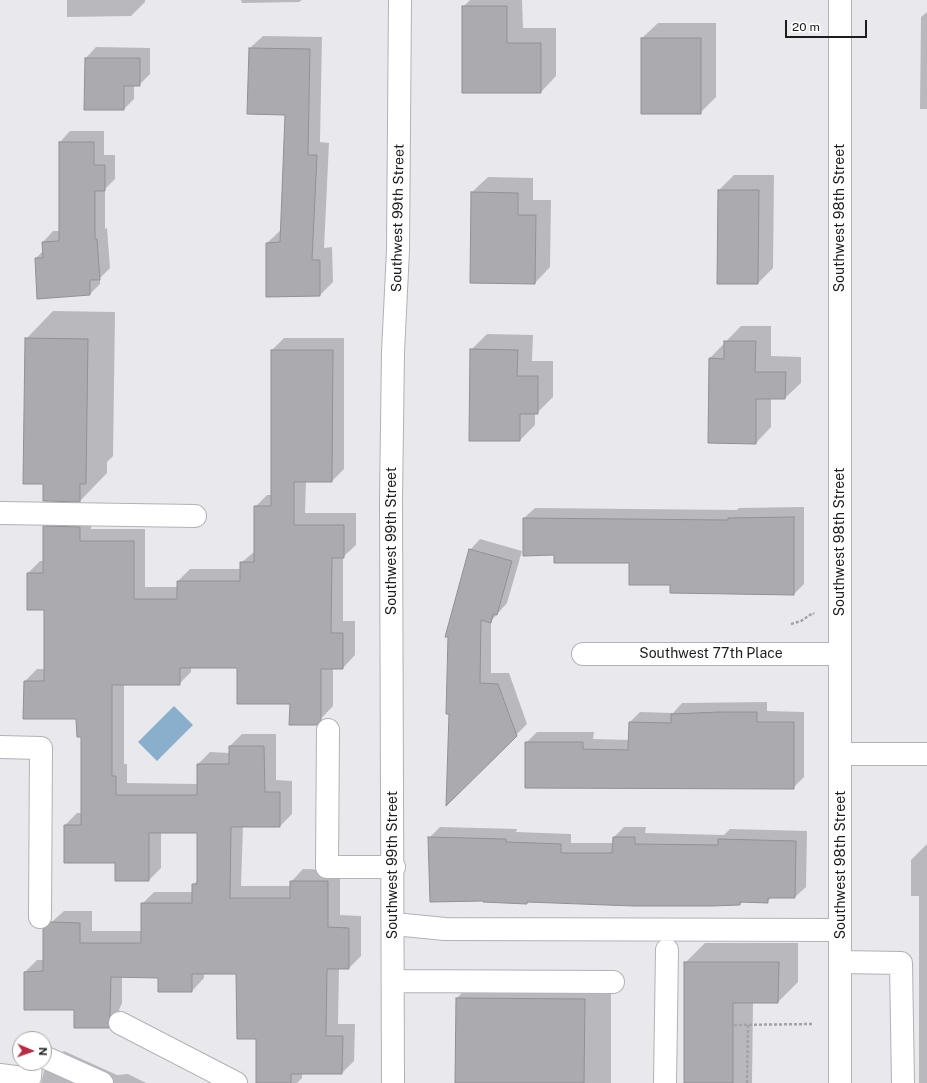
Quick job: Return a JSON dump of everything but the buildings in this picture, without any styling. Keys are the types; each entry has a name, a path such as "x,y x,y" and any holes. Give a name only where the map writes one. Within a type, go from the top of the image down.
{"street":[{"name":"Southwest 99th Street","path":"393,1083 394,867 391,491 393,352 398,250 400,0"},
{"name":"Southwest 98th Street","path":"840,0 840,1083"},
{"path":"0,513 195,516"},
{"name":"Southwest 77th Place","path":"583,654 840,654"},
{"path":"328,730 327,867 394,867"},
{"path":"0,747 41,748 40,917"},
{"path":"841,754 927,754"},
{"path":"394,924 445,929 840,930"},
{"path":"665,1083 667,950"},
{"path":"841,962 900,963 903,1083"},
{"path":"393,981 612,982"},
{"path":"120,1023 236,1083"},
{"path":"52,1061 102,1083"},
{"path":"0,1075 23,1078 30,1077 30,1071"}],"path":[{"path":"791,624 800,621 813,612 816,618"},
{"path":"734,1025 813,1024"},
{"path":"747,1083 748,1025"}],"water":[{"path":"174,706 193,725 157,761 138,742"}]}
